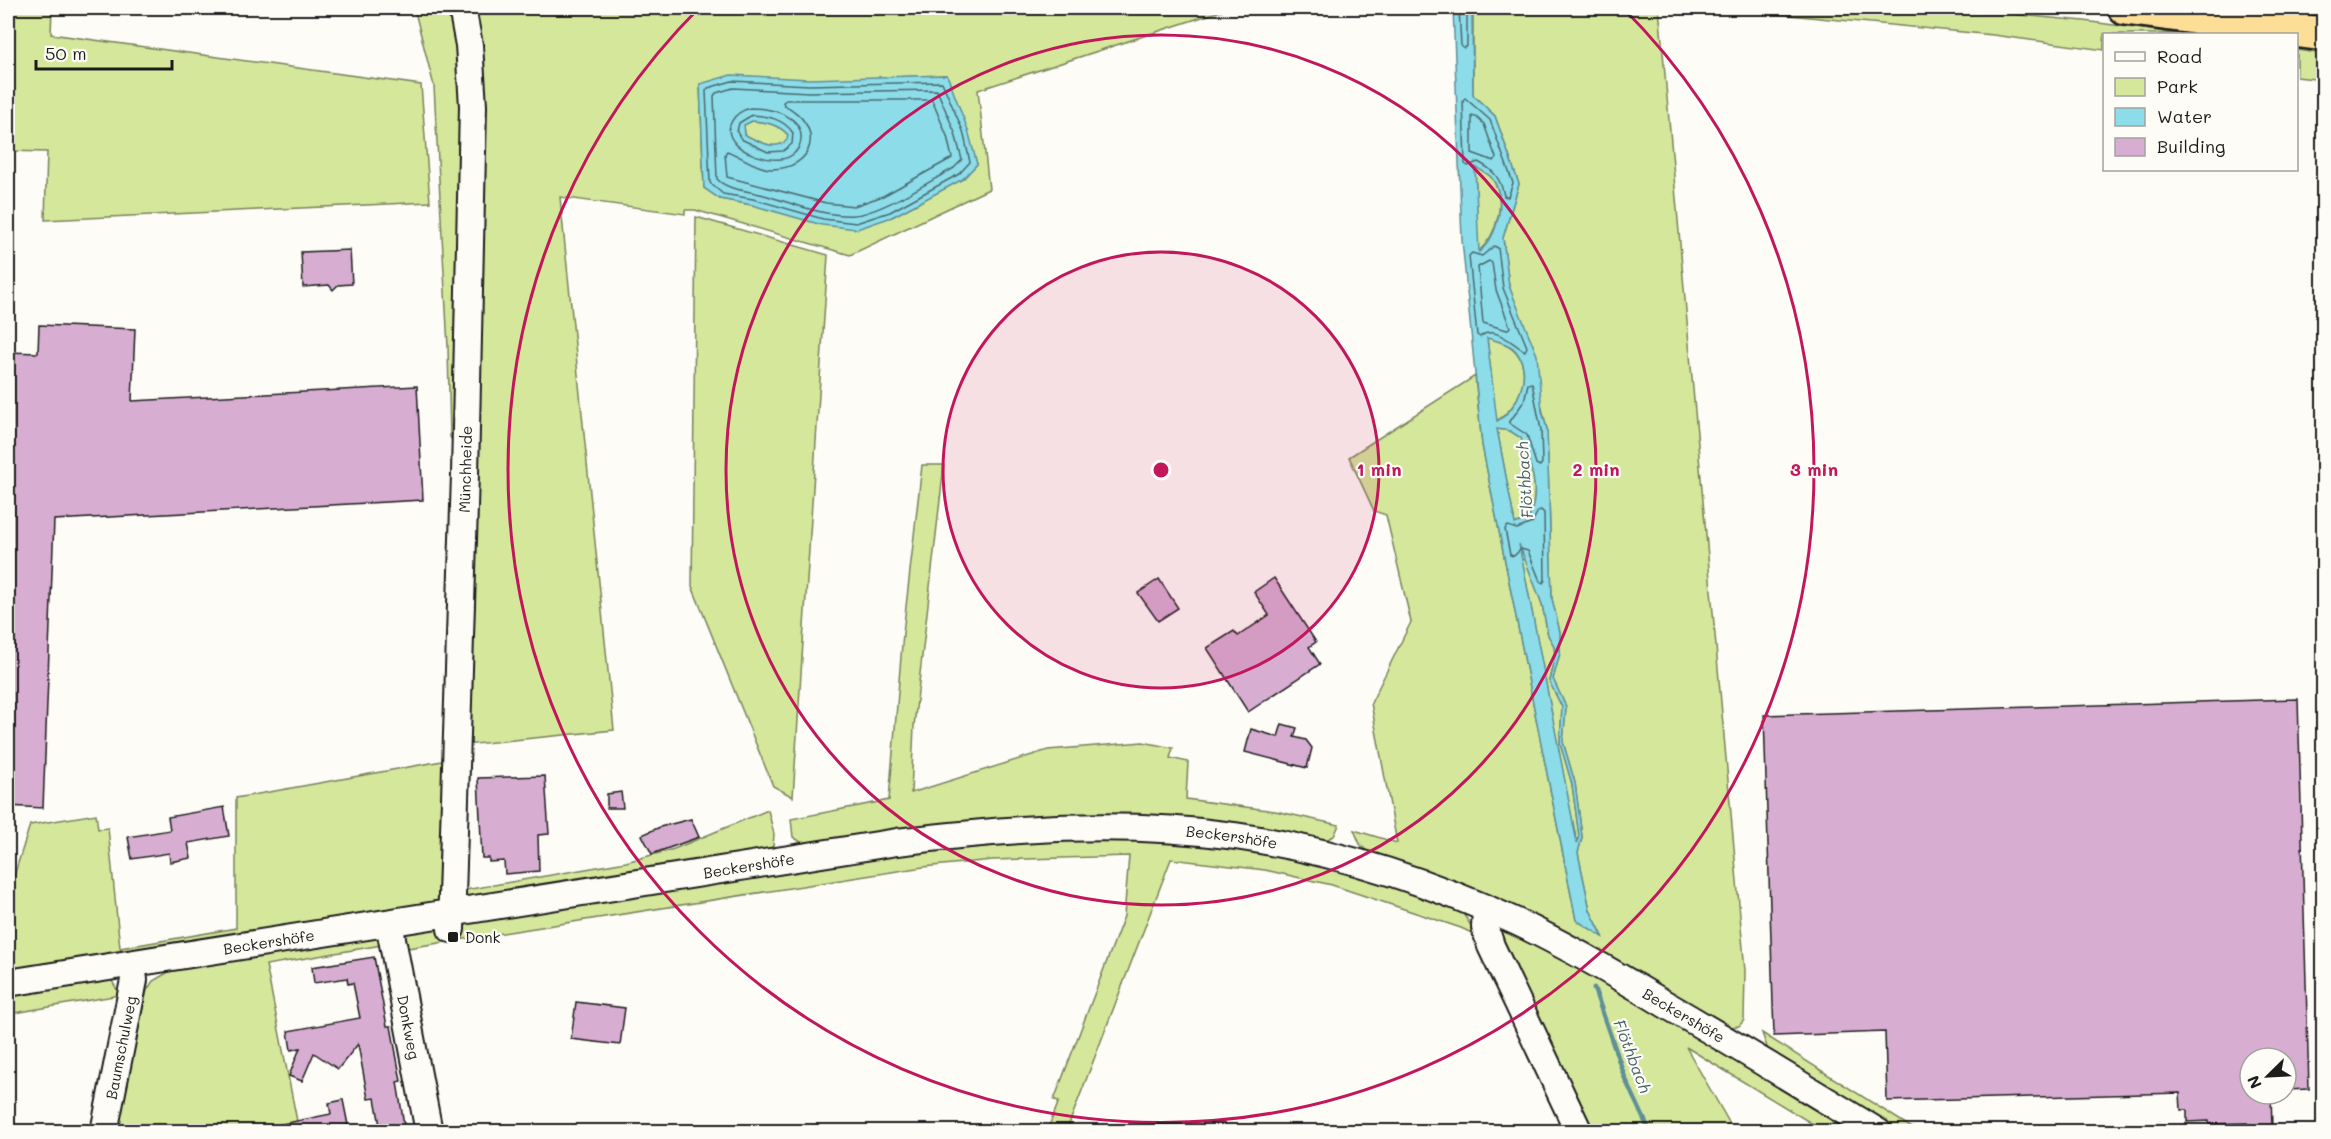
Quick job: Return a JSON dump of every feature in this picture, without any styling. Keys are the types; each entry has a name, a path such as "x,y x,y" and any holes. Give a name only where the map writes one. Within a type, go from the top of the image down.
{"highway":[{"path":"2125,8 2324,34"}],"street":[{"name":"Münchheide","path":"451,921 465,474 473,106 469,45 462,8"},
{"name":"Beckershöfe","path":"8,983 389,923 451,921 897,842 1018,829 1094,827 1208,833 1299,848 1377,868 1486,909 1533,930 1601,966 1878,1131"},
{"path":"1486,909 1485,927 1491,946 1579,1131"},
{"name":"Donkweg","path":"389,923 429,1131"},
{"name":"Baumschulweg","path":"104,1131 134,980 132,964"}],"green space":[{"path":"8,8 52,8 51,34 421,85 430,202 45,220 47,152 8,151"},
{"path":"414,8 451,8 461,48 458,450 450,437 448,347 434,86"},
{"path":"468,8 1230,8 978,90 989,189 850,255 695,210 685,210 685,214 560,197 614,730 464,745","holes":["947,75 977,164 963,179 892,217 752,205 720,199 704,188 700,84"]},
{"path":"1475,8 1659,8 1745,971 1744,1020 1739,1026 1730,1027 1575,937 1369,854 1360,844 1354,830 1397,843 1371,703 1411,622 1386,515 1374,511 1349,457 1475,376 1482,445 1576,920 1603,936 1590,910 1578,853 1582,837 1575,783 1563,742 1566,707 1553,679 1560,653 1560,632 1552,599 1547,429 1520,316 1509,286 1503,238 1519,184 1495,116 1473,95"},
{"path":"1716,8 1947,8 2084,21 2173,33 2103,33 2103,50 1993,35"},
{"path":"2298,50 2323,54 2323,80 2298,77"},
{"path":"752,121 780,128 788,135 788,141 772,146 745,135 744,125"},
{"path":"1475,166 1491,177 1499,196 1495,227 1485,245 1478,252"},
{"path":"696,217 828,255 793,797 773,786 692,586"},
{"path":"1487,337 1513,349 1520,357 1523,367 1521,388 1517,398 1511,408 1496,421"},
{"path":"1497,429 1510,431 1522,438 1533,478 1533,507 1529,518 1515,524"},
{"path":"922,465 944,465 914,726 911,793 1048,750 1143,742 1173,748 1170,758 1188,762 1186,799 1275,811 1339,825 1334,836 1323,841 1246,828 804,844 793,837 791,819 889,800 903,633"},
{"path":"1518,540 1542,604 1548,635 1554,646 1555,655 1549,681 1562,707 1560,743 1572,784 1579,836 1577,845"},
{"path":"448,760 442,901 437,906 8,977 8,895 30,825 96,814 98,829 108,828 120,948 236,928 236,798"},
{"path":"768,810 774,834 773,847 759,855 470,902 459,891 626,862 674,849"},
{"path":"1176,839 1319,860 1460,909 1478,936 1461,928 1332,885 1265,870 1171,859 1066,1132 1047,1131 1059,1101 1054,1100 1124,916 1129,856 992,860 923,867 401,949 404,934 407,931 790,870 997,840"},
{"path":"1504,929 1572,959 1861,1131 1824,1131 1686,1047 1734,1131 1586,1131 1496,931"},
{"path":"374,936 387,944 266,965 299,1131 115,1132 147,990 153,981 172,970"},
{"path":"112,981 120,995 8,1014 8,994"},
{"path":"1762,1033 1917,1131 1899,1131 1768,1050"}],"water":[{"path":"1453,8 1475,8 1472,17 1473,95 1495,116 1519,184 1503,238 1509,286 1537,355 1542,411 1547,429 1552,599 1560,632 1560,653 1553,679 1566,707 1563,742 1575,783 1582,837 1578,853 1590,910 1603,937 1576,920 1482,445 1462,240","holes":["1475,167 1491,177 1499,195 1500,206 1496,227 1486,245 1479,252","1487,338 1513,348 1520,357 1523,367 1522,388 1518,398 1505,415 1497,421","1497,429 1510,431 1521,438 1533,478 1534,497 1529,518 1515,524","1519,544 1542,604 1548,635 1554,646 1555,655 1549,681 1562,707 1560,743 1572,784 1579,836 1577,843"]},
{"path":"731,75 809,79 947,75 968,130 977,164 963,179 892,217 857,229 822,225 752,205 720,199 704,188 700,84","holes":["752,121 780,128 788,135 787,140 772,145 745,135 744,125"]}],"building":[{"path":"350,250 352,284 338,285 333,290 329,285 303,287 301,252"},
{"path":"39,325 135,329 132,401 417,386 423,500 54,520 43,808 8,806 8,352 38,353"},
{"path":"1274,578 1316,642 1309,647 1320,664 1248,712 1207,648 1234,631 1238,636 1269,615 1254,592"},
{"path":"1159,579 1178,608 1158,621 1138,593"},
{"path":"2298,699 2309,1089 2298,1089 2298,1046 2238,1046 2238,1106 2271,1106 2272,1128 2247,1129 2247,1123 2187,1122 2187,1110 2181,1110 2180,1093 1887,1101 1885,1032 1774,1036 1764,715"},
{"path":"1282,724 1297,728 1294,737 1306,740 1312,748 1307,768 1245,752 1251,729 1278,737"},
{"path":"545,776 549,834 538,835 539,871 505,874 504,861 489,862 489,858 482,858 478,778"},
{"path":"621,792 623,808 607,808 607,794"},
{"path":"224,807 229,836 188,843 191,858 170,862 169,853 132,859 128,837 170,830 168,817"},
{"path":"691,819 699,837 652,854 642,835 660,827"},
{"path":"374,957 387,1026 391,1026 401,1081 397,1082 405,1131 381,1131 375,1098 368,1099 358,1044 338,1069 314,1053 302,1081 289,1076 300,1048 291,1050 288,1031 360,1018 353,983 348,984 347,978 314,983 312,967"},
{"path":"576,1002 625,1008 620,1045 571,1039"},
{"path":"343,1100 348,1125 315,1131 278,1131 277,1125 331,1114 329,1103"}],"waterway":[{"name":"Flöthbach","path":"1594,988 1625,1078 1650,1132"}],"place":[{"name":"Donk","path":"453,937"}]}
